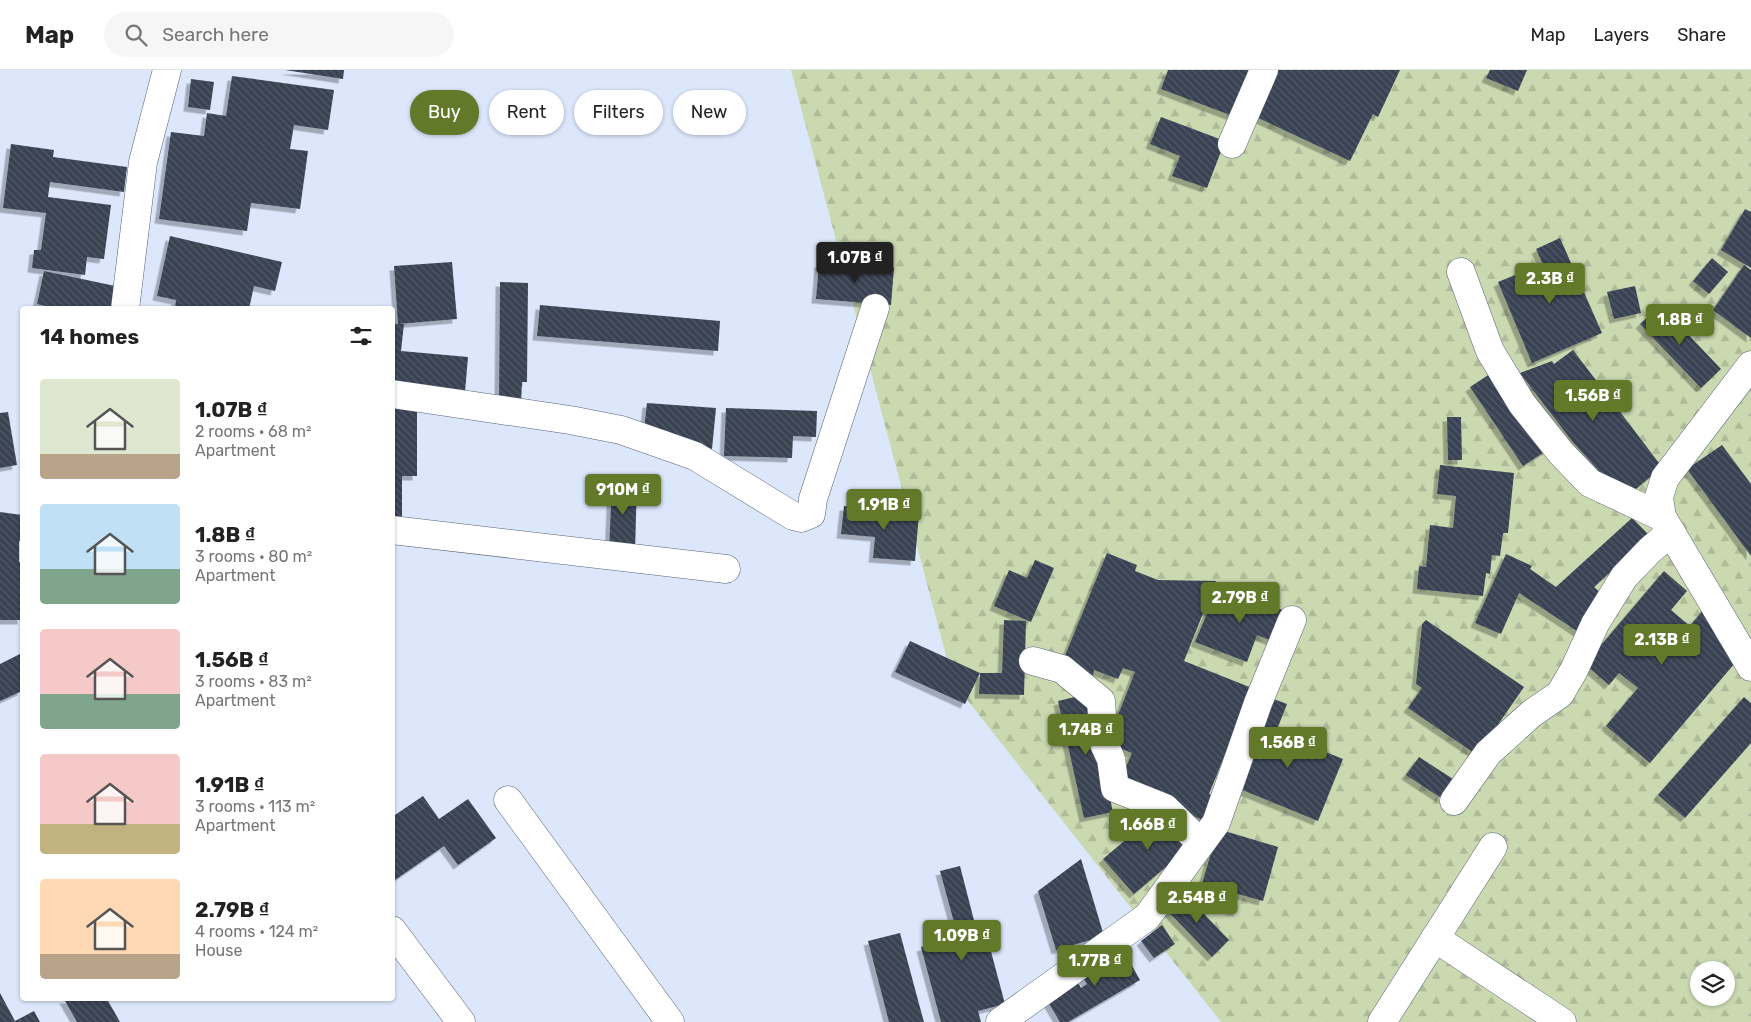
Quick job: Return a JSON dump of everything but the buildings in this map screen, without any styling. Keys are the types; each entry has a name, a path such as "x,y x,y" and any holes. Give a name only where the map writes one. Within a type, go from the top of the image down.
{"street":[{"path":"125,306 143,162 167,70"},
{"path":"1232,144 1264,70"},
{"path":"1460,272 1490,351 1522,404 1561,453 1590,483 1667,525"},
{"path":"395,394 570,420 620,430 695,456 793,516 801,518 810,514 813,499 874,308"},
{"path":"1751,364 1665,478 1660,498 1667,525 1751,667"},
{"path":"1454,801 1488,753 1531,714 1560,694 1596,624 1624,577 1650,550 1667,525"},
{"path":"395,530 726,569"},
{"path":"1000,1022 1147,916 1216,823 1258,704 1292,620"},
{"path":"1033,660 1062,669 1100,701 1104,744 1111,759 1114,788 1165,808 1201,842"},
{"path":"508,800 670,1022"},
{"path":"1382,1022 1493,847"},
{"path":"395,934 461,1022"},
{"path":"1435,938 1562,1022"}],"green space":[{"path":"791,70 1751,70 1751,1022 1221,1022 953,682"}]}
